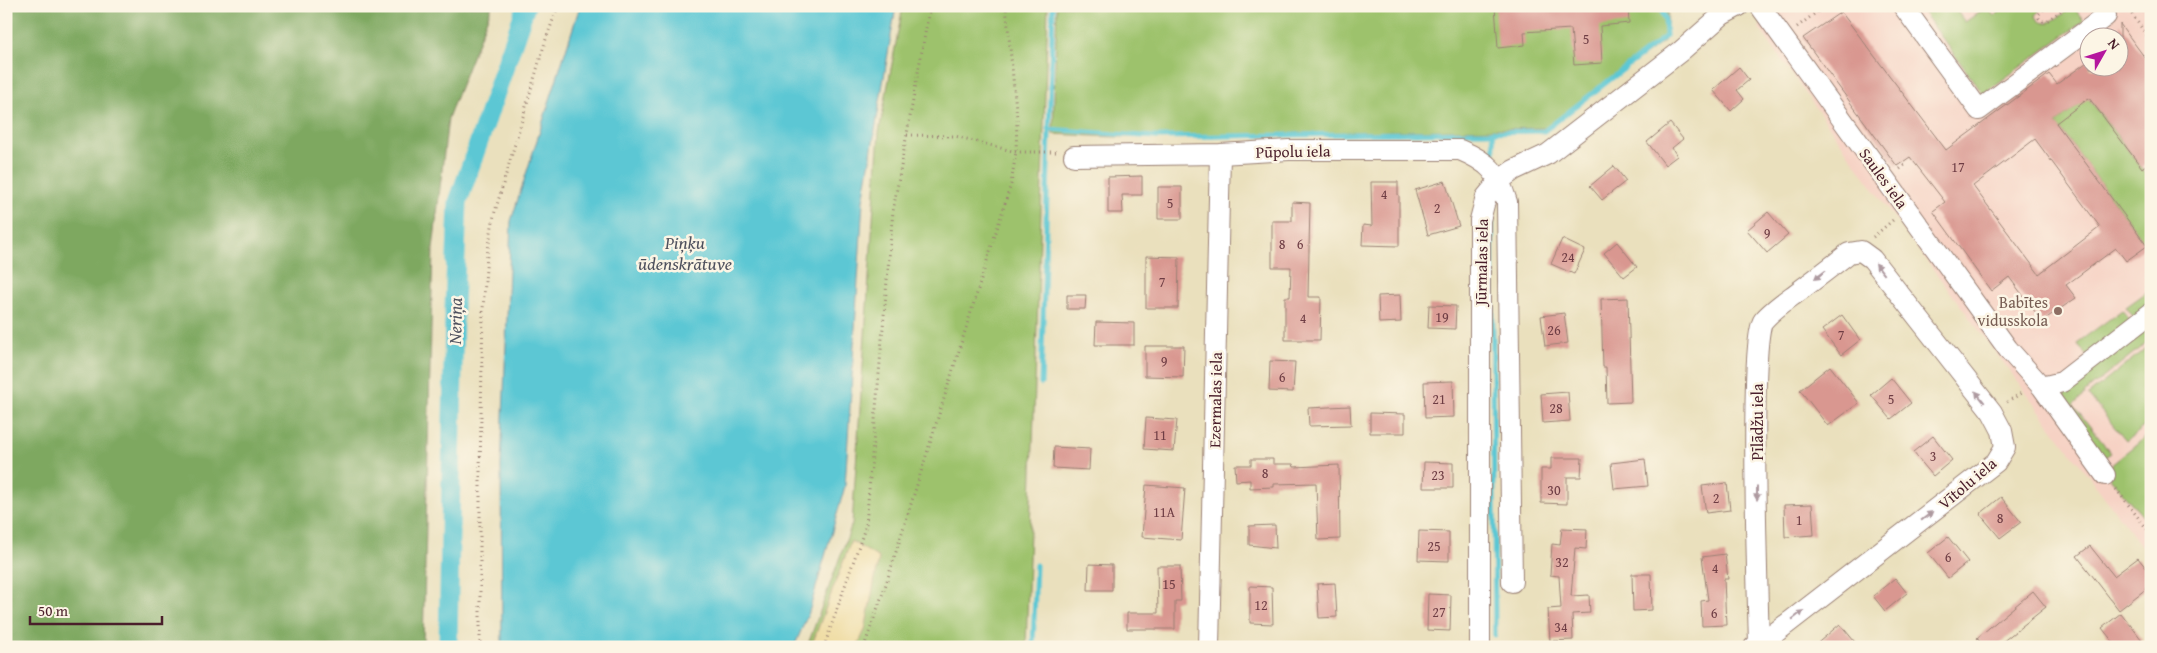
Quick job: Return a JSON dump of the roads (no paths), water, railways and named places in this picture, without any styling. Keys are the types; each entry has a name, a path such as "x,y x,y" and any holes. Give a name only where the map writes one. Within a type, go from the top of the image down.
{"street":[{"name":"Saules iela","path":"1760,6 2008,349 2039,385 2105,475"},
{"path":"1903,6 1979,110 2106,16"},
{"name":"Jūrmalas iela","path":"1480,647 1480,220 1486,197 1500,180 1514,170 1548,154 1681,51 1725,9"},
{"name":"Pūpolu iela","path":"1067,154 1220,154 1289,150 1460,150 1480,159 1500,180"},
{"name":"Ezermalas iela","path":"1209,647 1220,154"},
{"path":"1500,180 1507,202 1512,582"},
{"name":"Vītolu iela","path":"1758,646 1996,462 2006,447 2002,431 1992,412 1872,259 1861,250"},
{"name":"Pīlādžu iela","path":"1758,646 1756,376 1758,331 1762,322 1778,308 1849,253 1861,250"},
{"path":"2039,385 2062,382 2151,313"}],"water":[{"name":"Piņķu ūdenskrātuve","path":"580,6 896,6 863,201 845,486 809,612 794,647 502,647 501,465 511,221"}],"waterway":[{"name":"Neriņa","path":"448,647 454,309 458,202 526,6"},
{"path":"1041,384 1053,6"},
{"path":"1048,129 1156,137 1544,131 1666,36 1665,19 1660,6"},
{"path":"1493,131 1494,152"},
{"path":"1492,223 1495,635"},
{"path":"1033,647 1036,565"}],"place":[{"name":"Babītes vidusskola","path":"2058,311"}]}
